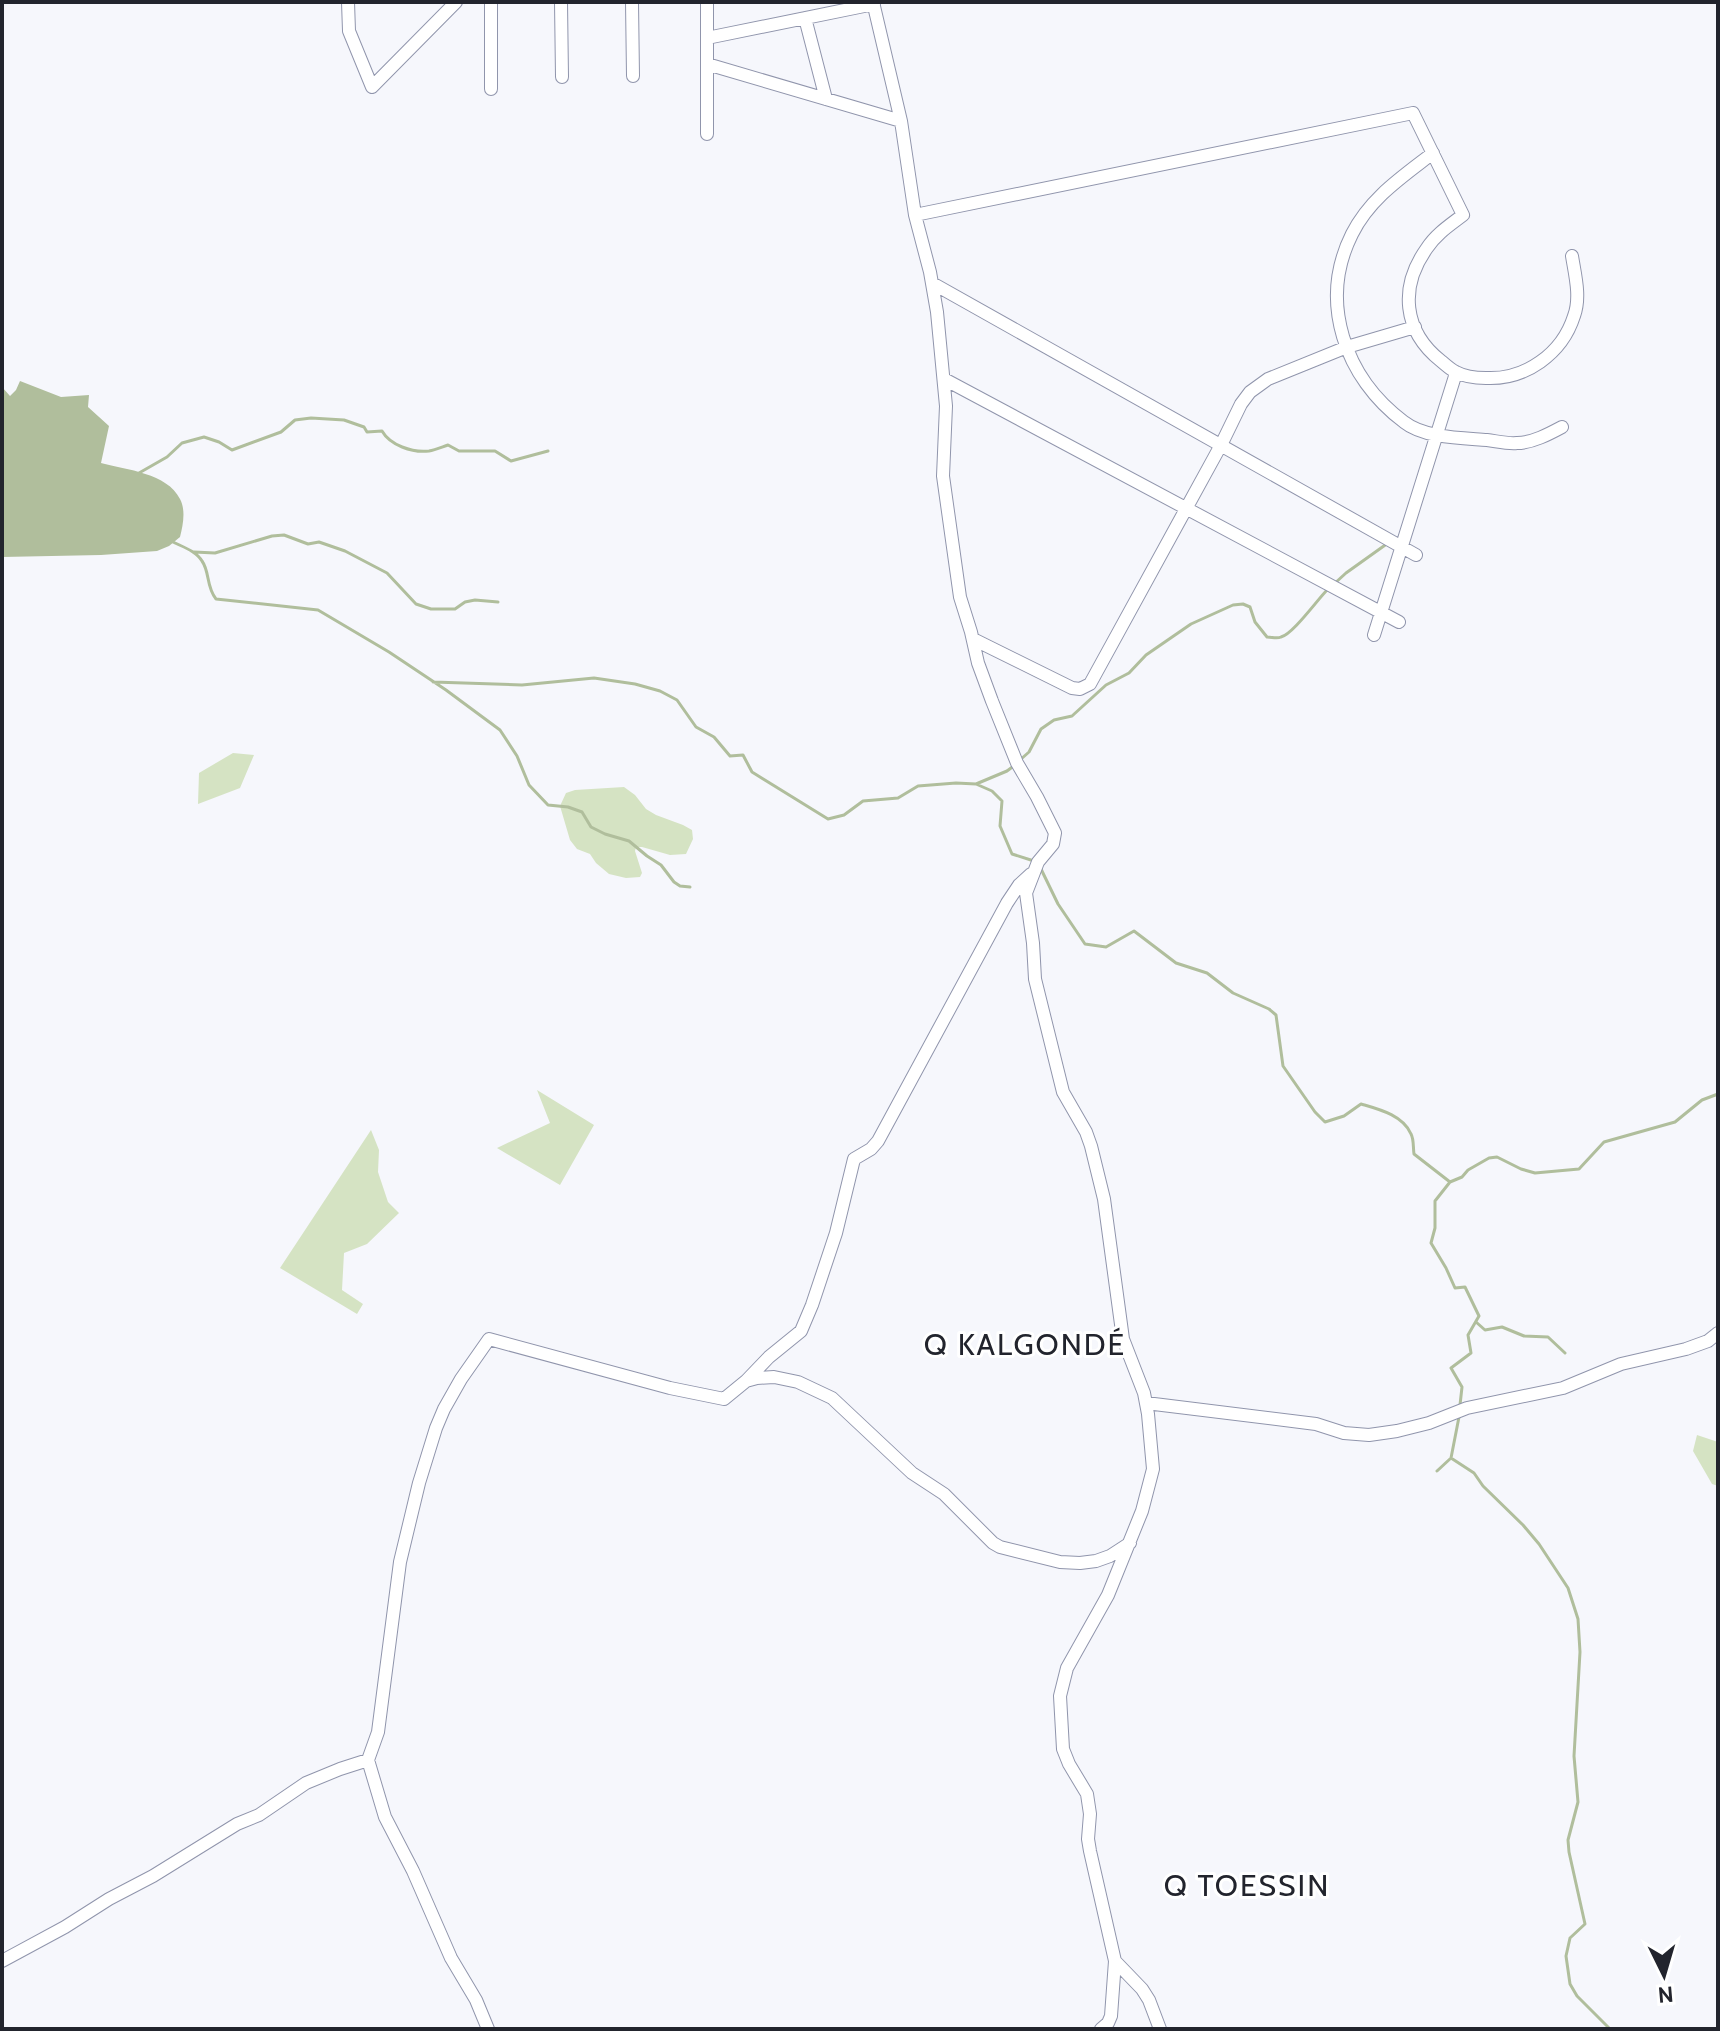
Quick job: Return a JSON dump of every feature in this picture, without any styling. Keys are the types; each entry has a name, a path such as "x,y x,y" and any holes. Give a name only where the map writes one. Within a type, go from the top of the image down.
{"street":[{"path":"348,2 349,31 372,87 456,2"},
{"path":"491,2 491,89"},
{"path":"561,2 562,77"},
{"path":"632,2 633,76"},
{"path":"707,2 707,134"},
{"path":"707,38 874,3 901,121 915,215 932,283 942,348 946,406 943,476 960,597 978,663 1017,763 1055,833 1053,844 1038,862 1026,893 1035,979 1063,1092 1086,1132 1104,1199 1123,1339 1146,1403 1153,1469 1130,1543 1108,1595 1067,1668 1060,1696 1063,1749 1087,1794 1090,1851 1115,1961 1111,2016 1101,2029"},
{"path":"805,18 826,99"},
{"path":"707,64 901,121"},
{"path":"915,215 1413,113 1463,215 1440,232 1427,247 1408,290 1410,316 1417,335 1431,353 1456,373 1474,378 1496,378 1538,365 1551,355 1576,313 1577,288 1572,256"},
{"path":"1433,153 1387,188 1368,209 1341,261 1337,318 1361,378 1406,424 1437,435 1518,444 1562,427"},
{"path":"932,283 1416,555"},
{"path":"973,639 1072,688 1080,689 1090,684 1250,392 1268,379 1347,347 1415,327"},
{"path":"1374,635 1456,373"},
{"path":"944,379 1399,622"},
{"path":"488,2029 385,1817 368,1760 378,1732 400,1562 419,1483 444,1409 489,1339 670,1388 724,1399 801,1331 836,1233 854,1159 878,1141 1007,903 1019,885 1034,871"},
{"path":"1146,1403 1316,1424 1344,1433 1369,1435 1429,1423 1460,1410 1563,1388 1621,1364 1686,1349 1708,1341 1718,1333"},
{"path":"746,1381 774,1377 790,1379 832,1398 912,1473 944,1494 1000,1547 1060,1562 1080,1563 1110,1556 1130,1543"},
{"path":"2,1961 153,1876 237,1824 259,1815 306,1783 368,1760"},
{"path":"1115,1961 1142,1989 1160,2029"}],"shaded area":[{"path":"20,381 61,397 89,395 88,407 109,426 101,463 156,478 174,490 183,508 180,537 157,551 2,557 2,387 10,396"},
{"path":"233,753 254,755 240,788 198,804 199,773"},
{"path":"624,787 646,809 692,830 693,839 686,854 670,855 636,847 642,873 640,877 609,874 590,854 577,849 570,840 560,806 566,793 575,790"},
{"path":"537,1090 594,1125 560,1185 497,1148 550,1123"},
{"path":"371,1130 379,1150 378,1172 388,1202 399,1213 367,1244 344,1253 342,1290 363,1304 357,1314 280,1268"},
{"path":"1697,1435 1718,1442 1718,1486 1712,1484 1693,1451"}],"waterway":[{"path":"139,473 167,457 182,443 204,437 232,450 281,432 295,420 311,418 344,420 364,427 367,432 382,431 396,444 416,451 448,445 459,451 495,451 511,461 548,451"},
{"path":"194,552 215,553 284,535 308,544 319,542 345,551 387,573 416,604 431,609 455,609 475,600 498,602"},
{"path":"173,542 199,558 216,599 318,610 446,690 500,730 517,756 529,785 548,805 582,812 591,827 629,841 661,865 674,882 690,887"},
{"path":"1334,584 1388,543"},
{"path":"1020,760 1029,752 1041,729 1054,720 1072,716 1106,685 1129,673 1146,655 1191,624 1233,605 1243,604 1250,607 1255,622 1267,637 1279,638 1286,635 1328,589"},
{"path":"433,682 522,685 594,678 660,691 677,700 696,727 714,737 730,756 743,755 752,772 828,819 844,815 863,801 898,798 918,786 976,784 992,791 1002,801 1000,826 1012,854 1034,861"},
{"path":"976,784 1015,765"},
{"path":"1041,869 1058,904 1085,944 1106,947 1134,931 1176,963 1207,973 1233,993 1269,1009 1276,1015 1283,1066 1325,1122 1344,1116 1361,1104 1389,1114 1407,1127 1413,1138 1414,1154 1450,1182 1435,1201 1435,1228 1431,1243 1455,1288 1465,1287 1479,1316 1468,1335 1471,1353 1451,1368 1462,1387 1460,1405"},
{"path":"1450,1182 1489,1158 1497,1157 1535,1173 1579,1169 1604,1142 1675,1122 1702,1100 1718,1094"},
{"path":"1476,1322 1485,1330 1502,1327 1524,1336 1548,1337 1565,1353"},
{"path":"1437,1471 1451,1458 1459,1417"},
{"path":"1451,1458 1474,1473 1539,1544 1568,1588 1578,1619 1580,1652 1574,1756 1578,1802 1568,1840 1585,1924 1570,1938 1566,1956 1570,1984 1577,1996 1610,2029"}],"district":[{"name":"Q KALGONDÉ","path":"1025,1345"},
{"name":"Q TOESSIN","path":"1247,1886"}]}
